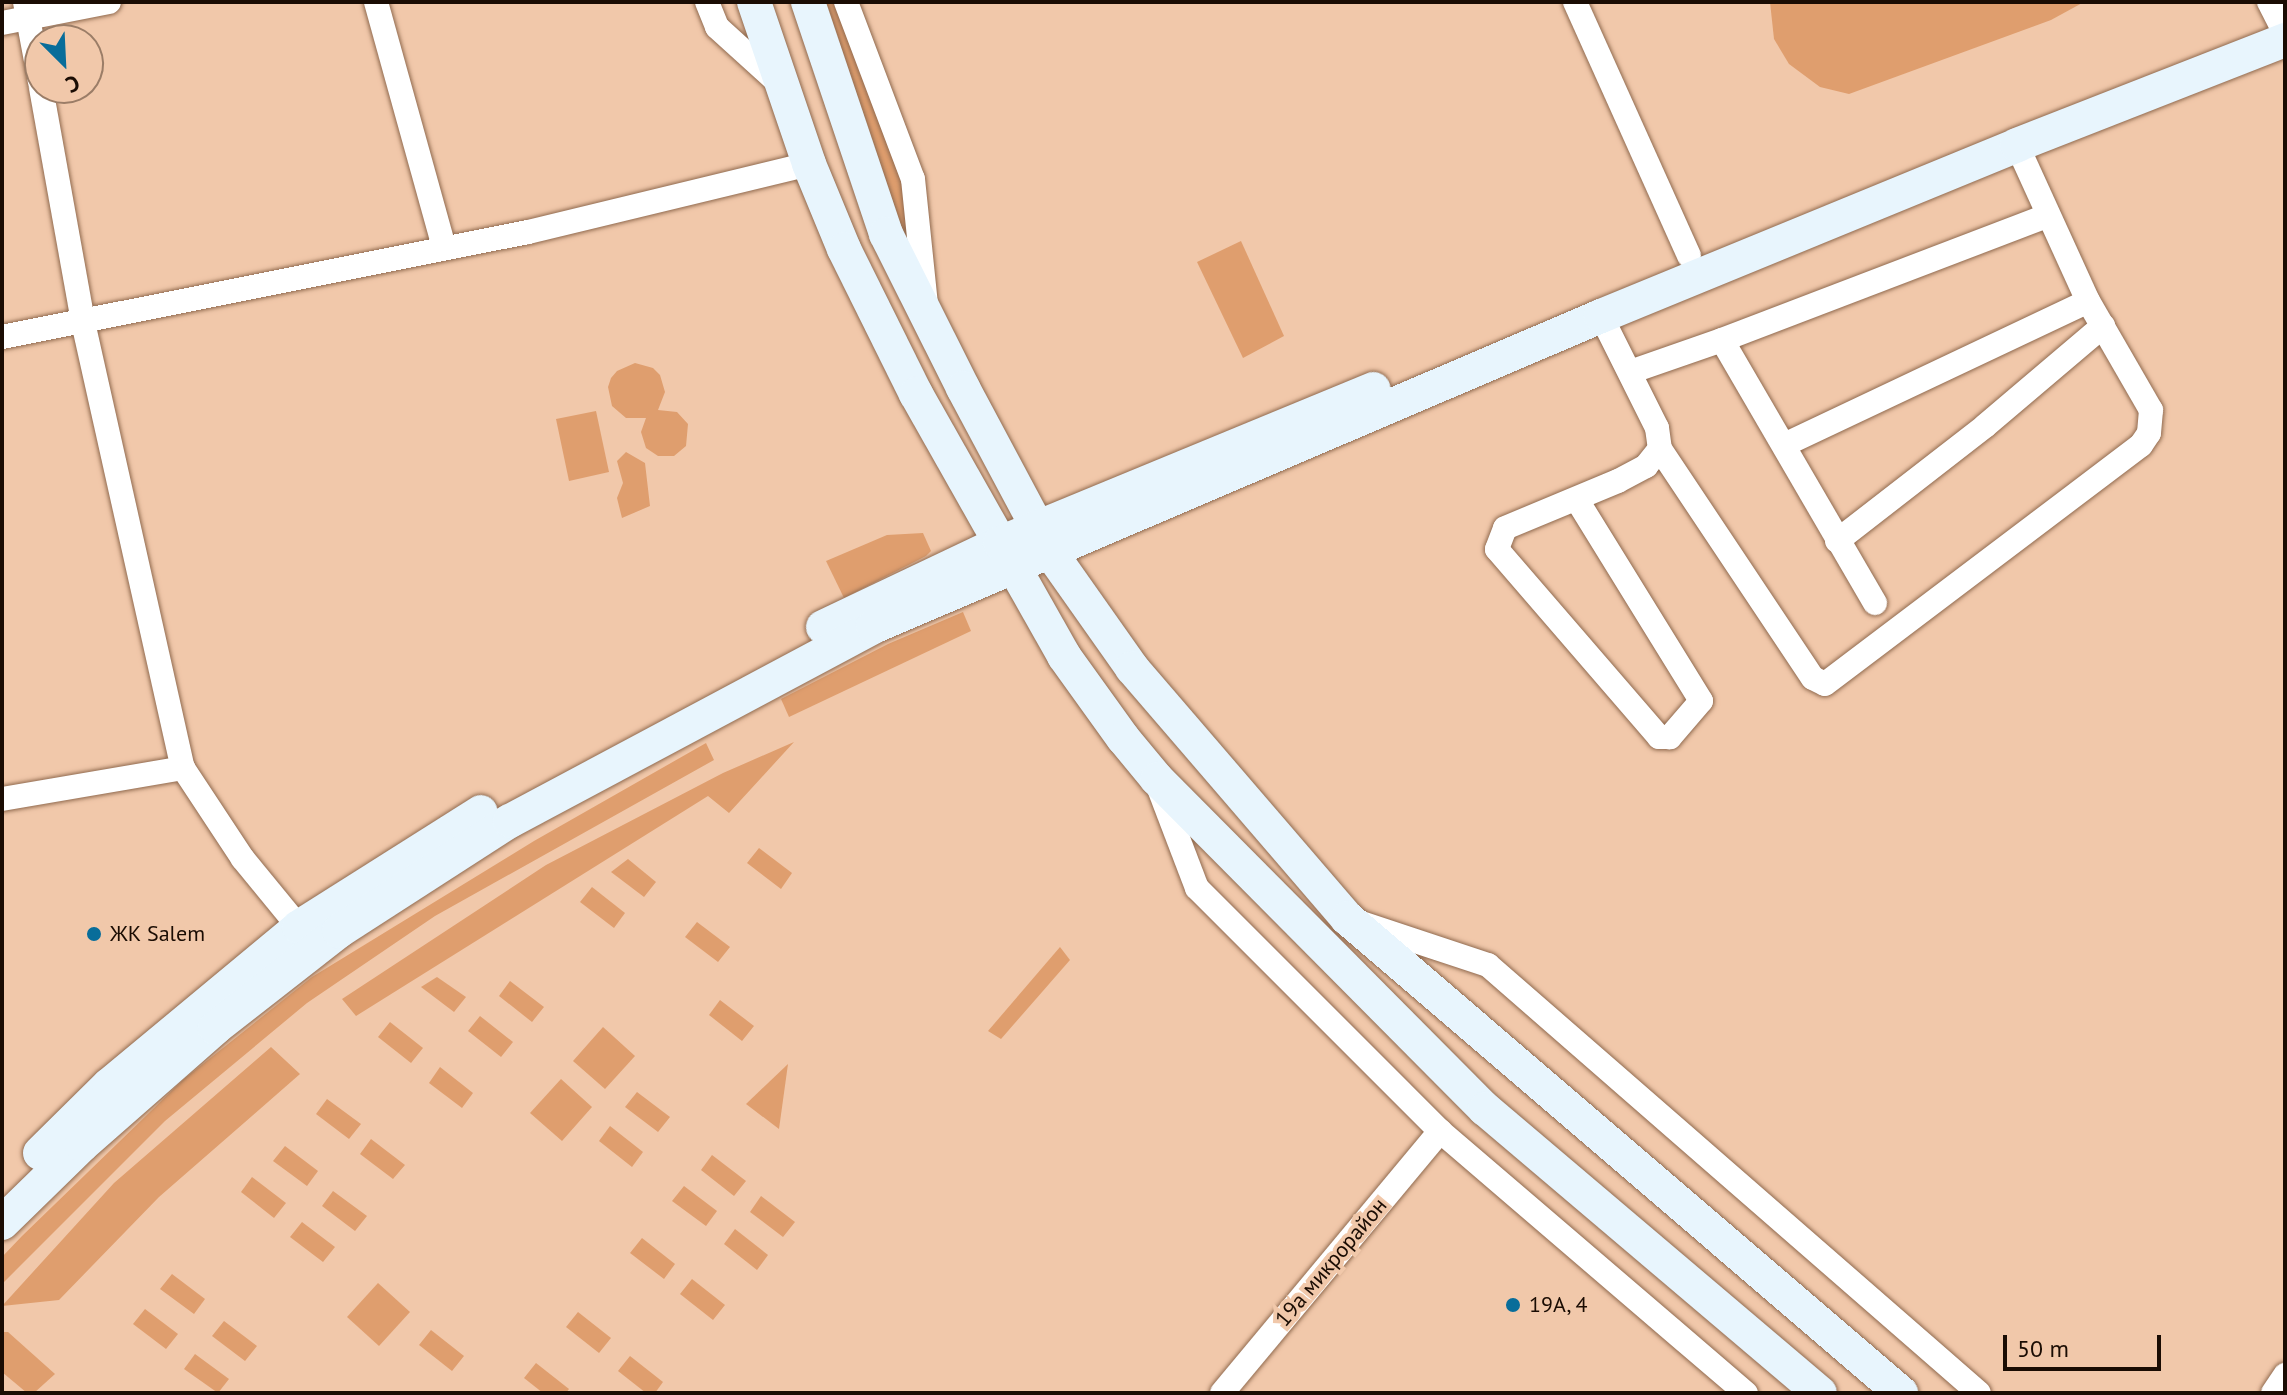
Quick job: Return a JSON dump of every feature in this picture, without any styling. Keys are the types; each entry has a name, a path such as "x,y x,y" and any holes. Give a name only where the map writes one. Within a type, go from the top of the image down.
{"main road":[{"path":"754,2 809,164 844,249 916,394 1064,656 1152,773 1485,1109 1820,1393"},
{"path":"808,2 886,234 1046,540 1132,668 1347,918 1901,1393"},
{"path":"1046,540 1689,256 2047,109 2280,24"},
{"path":"2,1192 109,1085 308,938 510,821 1008,555 2017,145 2280,24"},
{"path":"2,1223 82,1145 215,1028 308,938"}],"street":[{"path":"2,23 26,10 109,2"},
{"path":"376,2 444,248"},
{"path":"707,2 717,27 784,88"},
{"path":"846,2 913,179 927,315"},
{"path":"1575,2 1689,256"},
{"path":"43,104 83,322 183,768 243,859 308,938"},
{"path":"1601,316 1657,428 1660,449 1813,678 1825,684 2141,445 2149,433 2151,410 2088,301 2017,145"},
{"path":"2,337 528,232 809,164"},
{"path":"1630,372 2047,216"},
{"path":"1784,445 2088,301"},
{"path":"1837,541 1985,426 2103,326"},
{"path":"1722,340 1875,603"},
{"path":"1577,500 1701,701 1670,737 1659,737 1497,549 1505,528 1577,500 1646,466 1660,449"},
{"path":"2,799 183,768"},
{"path":"1152,773 1197,888 1440,1131 1746,1393"},
{"path":"1347,918 1488,965 1979,1393"},
{"name":"19а микрорайон","path":"1222,1393 1440,1131"},
{"path":"2273,1393 2285,1375"}],"shaded area":[{"path":"815,2 838,2 905,193 910,246 871,156"},
{"path":"1770,2 2084,2 2051,20 1849,94 1820,87 1789,64 1774,39"},
{"path":"1241,241 1284,336 1243,358 1197,262"},
{"path":"635,363 653,368 660,375 665,392 658,410 677,412 688,424 686,446 674,456 658,456 646,448 641,432 646,418 626,418 612,406 608,387 611,378 617,371"},
{"path":"596,411 609,472 569,481 556,419"},
{"path":"626,452 645,463 650,506 622,518 617,498 623,483 617,461"},
{"path":"923,533 931,551 926,556 844,598 826,561 887,535"},
{"path":"963,612 971,631 789,717 781,699 888,644"},
{"path":"794,742 729,813 708,796 356,1016 342,999 546,865 723,773"},
{"path":"706,743 714,760 435,916 307,1003 165,1121 2,1284 2,1257 22,1236 184,1079 312,977 534,841"},
{"path":"759,848 792,873 781,889 747,863"},
{"path":"628,859 656,882 644,897 611,872"},
{"path":"592,887 625,913 614,928 580,902"},
{"path":"697,922 730,947 718,962 685,937"},
{"path":"1060,947 1070,960 1001,1039 988,1031"},
{"path":"437,977 466,997 454,1012 421,987"},
{"path":"510,981 544,1007 532,1022 499,996"},
{"path":"720,1000 754,1026 742,1041 709,1015"},
{"path":"480,1016 513,1042 501,1057 468,1031"},
{"path":"390,1022 423,1048 411,1063 378,1037"},
{"path":"603,1027 635,1056 605,1089 573,1061"},
{"path":"271,1047 300,1074 159,1197 59,1300 2,1306 114,1183"},
{"path":"788,1064 779,1129 746,1104"},
{"path":"440,1067 473,1093 462,1108 429,1083"},
{"path":"561,1079 592,1107 562,1141 530,1113"},
{"path":"637,1092 670,1117 658,1132 625,1107"},
{"path":"327,1099 361,1124 349,1139 316,1114"},
{"path":"610,1126 643,1152 632,1167 599,1141"},
{"path":"371,1139 405,1165 393,1179 360,1154"},
{"path":"285,1146 318,1171 307,1186 273,1161"},
{"path":"712,1155 746,1181 734,1196 701,1170"},
{"path":"252,1177 286,1203 274,1218 241,1192"},
{"path":"684,1186 717,1211 706,1226 672,1201"},
{"path":"333,1191 367,1216 355,1231 322,1206"},
{"path":"761,1196 795,1222 783,1237 750,1212"},
{"path":"302,1222 335,1247 323,1262 290,1237"},
{"path":"735,1229 768,1255 757,1270 724,1244"},
{"path":"642,1238 675,1264 664,1279 630,1253"},
{"path":"172,1274 205,1299 194,1314 160,1289"},
{"path":"692,1279 725,1305 713,1320 680,1294"},
{"path":"378,1283 410,1312 379,1346 347,1317"},
{"path":"145,1309 178,1334 166,1349 133,1324"},
{"path":"578,1312 611,1338 599,1353 566,1327"},
{"path":"224,1321 257,1346 245,1361 212,1336"},
{"path":"431,1330 464,1356 452,1371 419,1345"},
{"path":"2,1332 8,1332 55,1374 34,1393 27,1393 2,1372"},
{"path":"195,1354 229,1379 218,1393 184,1369"},
{"path":"630,1356 663,1382 655,1393 646,1393 618,1371"},
{"path":"536,1363 569,1389 566,1393 543,1393 524,1378"}],"place":[{"name":"ЖК Salem","path":"94,934"},
{"name":"19А, 4","path":"1513,1305"}]}
